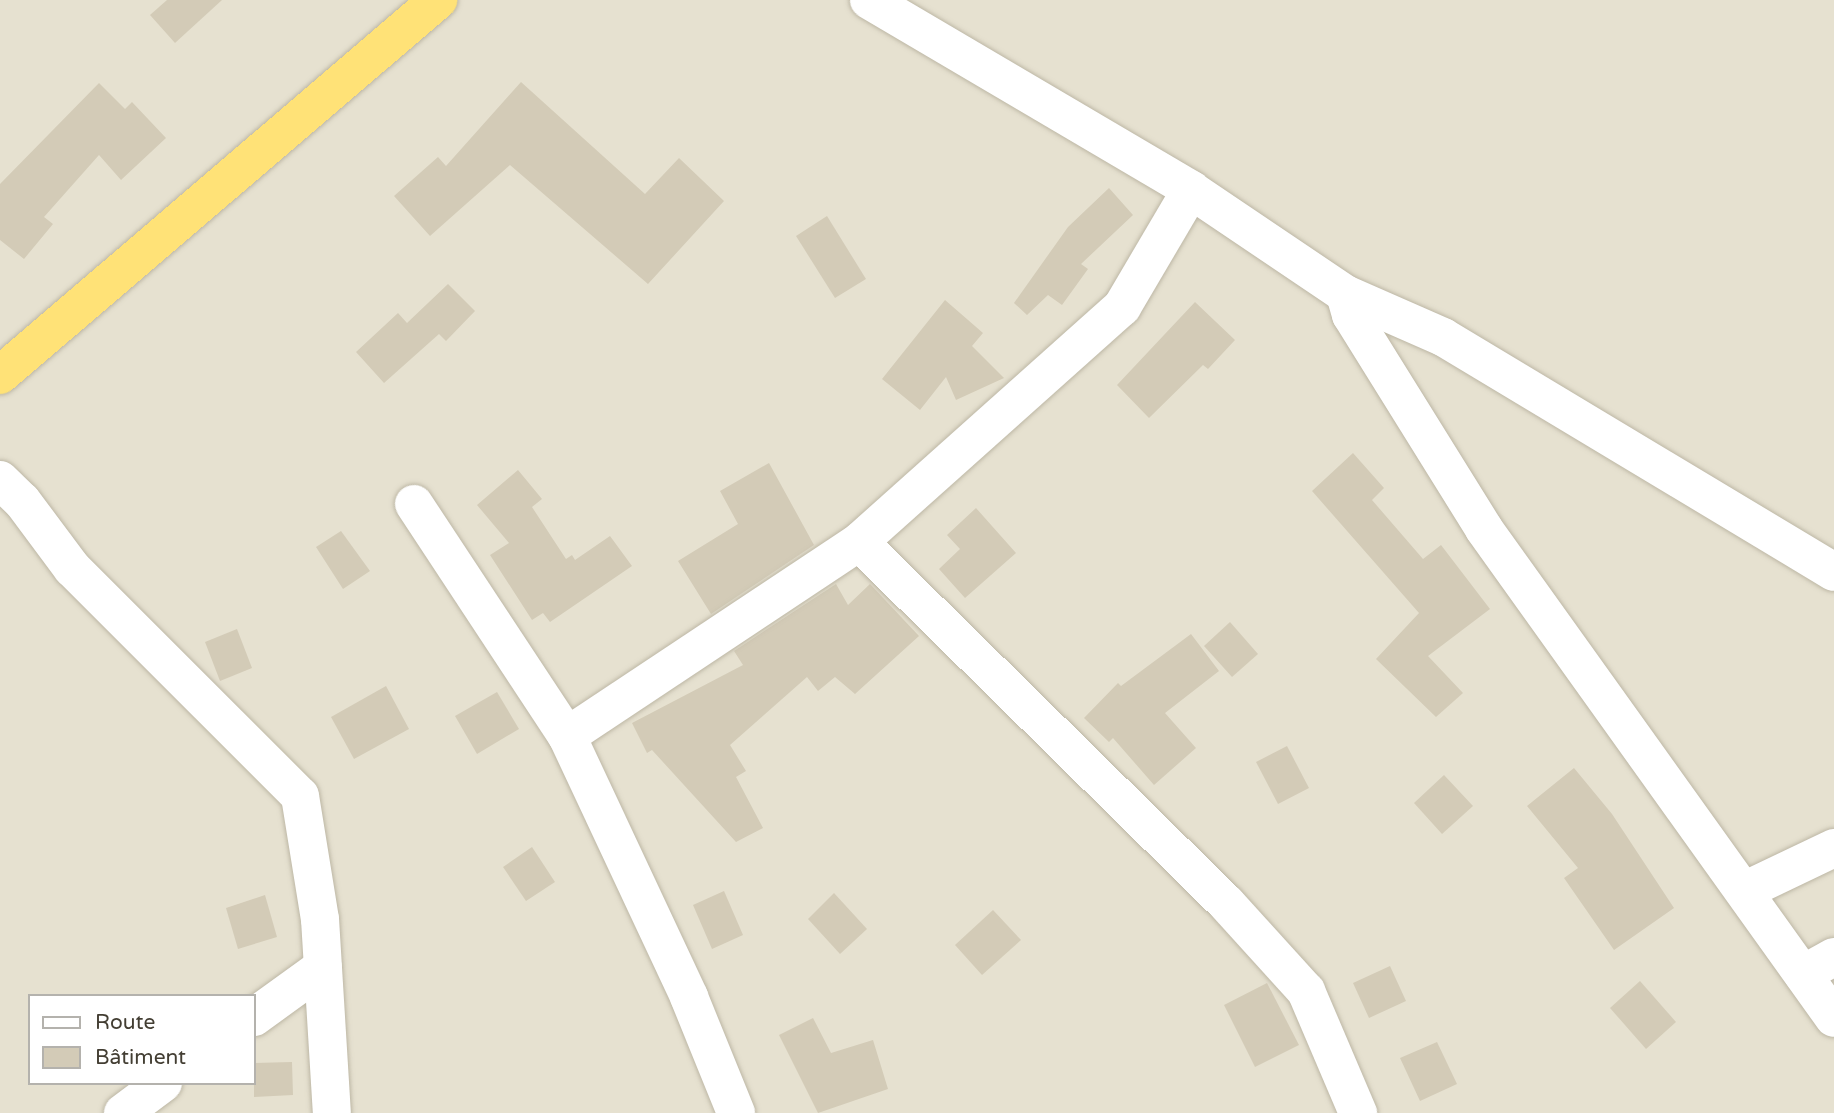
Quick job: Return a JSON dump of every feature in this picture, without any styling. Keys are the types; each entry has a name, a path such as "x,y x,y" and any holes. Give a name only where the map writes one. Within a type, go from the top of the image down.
{"highway":[{"path":"0,375 438,0"}],"street":[{"path":"869,0 1191,190 1345,293 1443,337 1834,572"},
{"path":"567,736 859,542 1122,307 1191,190"},
{"path":"1345,293 1351,314 1484,529 1744,891 1819,966 1834,1018"},
{"path":"0,480 22,501 72,568 300,796 323,967 332,1113"},
{"path":"414,504 567,736 689,997 736,1113"},
{"path":"859,542 1227,904 1306,991 1358,1113"},
{"path":"1744,891 1834,848"},
{"path":"256,1016 323,967"},
{"path":"123,1113 160,1085"}],"shaded area":[{"path":"0,0 1834,0 1834,1113 0,1113"}],"building":[{"path":"167,0 222,0 175,43 150,15"},
{"path":"521,82 645,194 679,158 724,201 648,284 510,165 430,236 394,196 438,157 446,166"},
{"path":"99,83 125,109 132,102 166,138 121,180 99,155 44,217 53,224 24,259 0,240 0,184"},
{"path":"1109,188 1133,215 1081,264 1088,269 1062,305 1048,295 1027,315 1014,303 1068,227"},
{"path":"827,216 866,279 835,298 796,236"},
{"path":"448,284 475,311 446,341 439,334 384,383 356,352 398,313 407,323"},
{"path":"945,300 983,333 972,346 1004,378 956,400 946,377 920,410 882,379"},
{"path":"1195,302 1235,340 1208,369 1203,365 1149,418 1117,385"},
{"path":"1353,453 1384,488 1372,500 1423,559 1441,545 1490,609 1428,656 1463,693 1436,717 1376,659 1419,613 1312,491"},
{"path":"769,463 814,545 711,614 678,561 738,524 720,491"},
{"path":"518,470 542,499 532,507 566,559 572,555 575,560 610,536 632,566 550,622 543,613 532,620 490,555 509,543 477,505"},
{"path":"976,508 1016,553 965,598 939,569 960,549 947,535"},
{"path":"341,531 370,571 343,589 316,547"},
{"path":"836,584 848,605 870,584 919,636 855,694 835,677 818,691 807,677 730,745 746,771 736,777 763,828 736,842 652,750 647,753 632,723 743,665 734,651"},
{"path":"1230,622 1258,654 1232,677 1204,646"},
{"path":"237,629 252,668 220,681 205,642"},
{"path":"1191,634 1219,671 1165,713 1196,748 1154,785 1113,738 1109,742 1084,718 1118,683 1121,686"},
{"path":"386,686 409,729 354,759 331,717"},
{"path":"497,692 519,729 477,754 455,716"},
{"path":"1287,746 1309,788 1278,804 1256,762"},
{"path":"1574,768 1612,814 1674,908 1614,950 1564,878 1578,868 1527,806"},
{"path":"1444,775 1473,806 1442,834 1414,803"},
{"path":"532,847 555,882 526,901 503,867"},
{"path":"724,891 743,935 712,949 693,905"},
{"path":"834,893 867,929 840,954 808,919"},
{"path":"265,895 277,937 238,949 226,908"},
{"path":"993,910 1021,940 982,975 955,945"},
{"path":"1390,966 1406,1001 1369,1018 1353,983"},
{"path":"1640,981 1676,1022 1646,1049 1610,1008"},
{"path":"1267,983 1299,1045 1255,1067 1224,1005"},
{"path":"813,1018 831,1053 873,1040 888,1089 818,1113 779,1035"},
{"path":"1437,1042 1457,1084 1420,1101 1400,1058"},
{"path":"292,1062 293,1095 254,1097 256,1063"}]}
